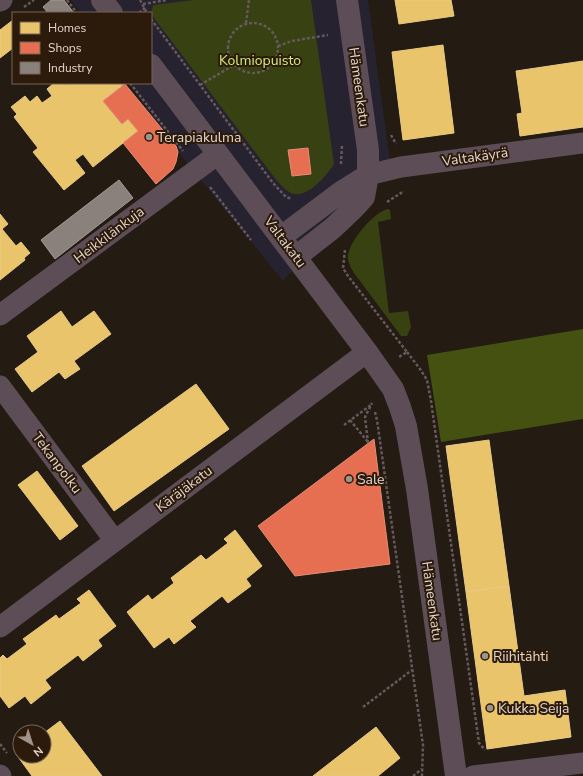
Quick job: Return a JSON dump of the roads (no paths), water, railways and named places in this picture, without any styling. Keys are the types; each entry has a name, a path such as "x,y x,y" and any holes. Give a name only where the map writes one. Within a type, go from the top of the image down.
{"street":[{"path":"102,0 111,12"},
{"name":"Hämeenkatu","path":"296,256 333,228 364,197 368,174 368,150 347,0"},
{"name":"Valtakatu","path":"152,66 367,352 392,389 406,426"},
{"name":"Valtakäyrä","path":"368,174 401,167 583,143"},
{"name":"Heikkilänkuja","path":"0,315 218,154"},
{"path":"281,236 314,204 341,192 368,174"},
{"name":"Käräjäkatu","path":"0,627 367,352"},
{"name":"Tekanpolku","path":"0,386 115,541"},
{"name":"Hämeenkatu","path":"406,426 417,489 456,776"},
{"path":"473,776 583,763"}],"place":[{"name":"Terapiakulma","path":"149,137"},
{"name":"Sale","path":"349,479"},
{"name":"Riihitähti","path":"485,656"},
{"name":"Kukka Seija","path":"490,708"}],"park label":[{"name":"Kolmiopuisto","path":"260,60"}]}
